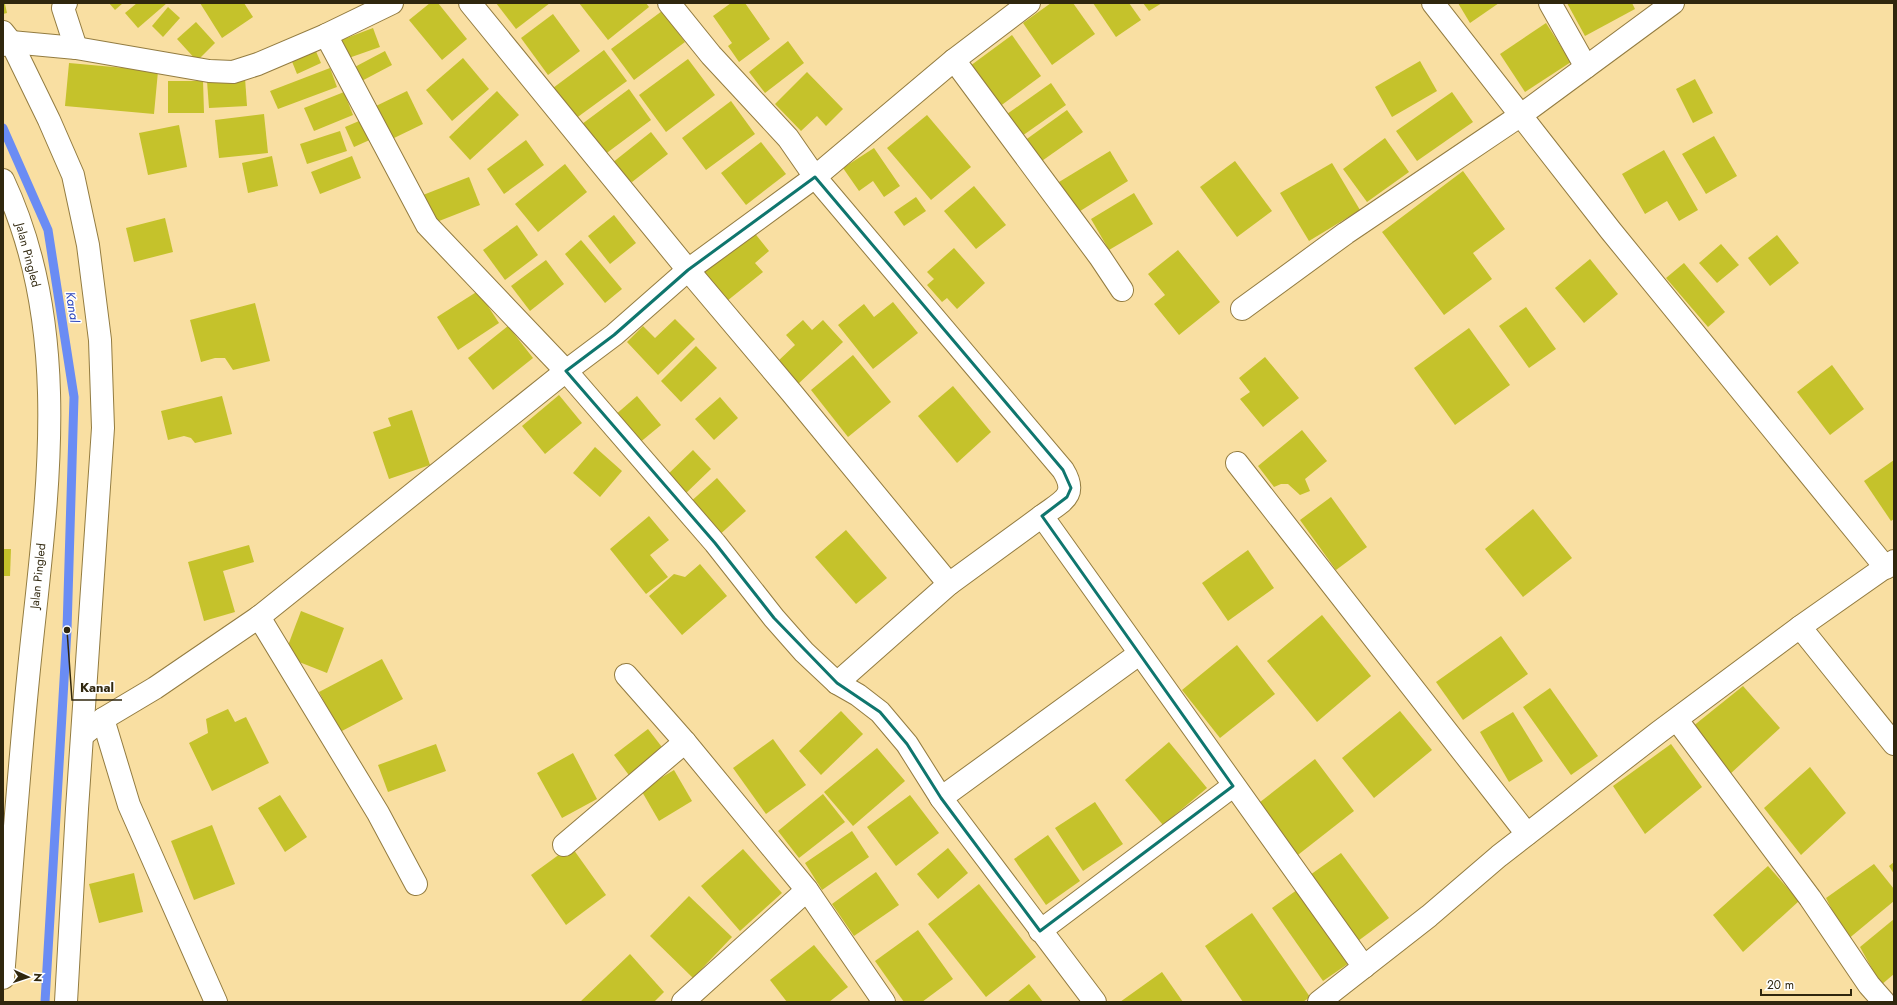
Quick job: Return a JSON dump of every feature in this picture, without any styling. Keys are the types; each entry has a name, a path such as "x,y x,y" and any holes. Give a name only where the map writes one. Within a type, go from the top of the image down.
{"street":[{"path":"66,3 63,8 76,48"},
{"path":"6,40 76,48 209,71 233,72 258,64 326,35 392,3"},
{"path":"470,3 688,270 791,392 949,584"},
{"path":"669,3 711,55 788,138 815,177 1063,470 1068,478 1071,488 1067,497 949,584 837,683"},
{"path":"82,735 103,719 155,688 259,617 566,371 614,335 688,270 815,177 954,60 1029,3"},
{"path":"1319,1002 1364,968 1527,834 1800,627 1890,564 1611,231 1433,3"},
{"path":"1550,3 1586,67"},
{"path":"1242,308 1346,233 1521,115 1673,3"},
{"path":"326,35 426,225 566,371 715,543 774,618 804,652 837,683 858,695 880,712 907,744 941,798 1095,1002"},
{"path":"6,40 49,120 73,175 88,244 100,340 103,428 82,735 66,1002"},
{"path":"954,60 1100,257 1122,290"},
{"name":"Jalan Pingled","path":"3,180 26,241 40,298 48,358 50,419 48,485 25,706 3,978"},
{"path":"1237,463 1527,834"},
{"path":"1042,516 1364,968"},
{"path":"259,617 378,813 416,884"},
{"path":"1800,627 1894,744"},
{"path":"941,798 1139,654"},
{"path":"626,675 685,742 807,890 884,1002"},
{"path":"103,719 129,805 216,1002"},
{"path":"1677,720 1810,898 1884,1002"},
{"path":"564,845 685,742"},
{"path":"1040,931 1233,786"},
{"path":"683,1002 807,890"}],"highlighted area":[{"path":"815,177 1063,470 1071,488 1067,497 1042,516 1233,786 1040,931 941,798 907,744 880,712 837,683 774,618 715,543 566,371 614,335 688,270"}],"building":[{"path":"3,3 9,3 5,4 7,13 3,14"},
{"path":"109,3 123,3 115,10"},
{"path":"137,3 167,3 138,28 125,13"},
{"path":"200,3 244,3 253,17 222,38"},
{"path":"430,3 438,3 467,39 442,60 409,20"},
{"path":"496,3 550,3 516,29"},
{"path":"579,3 646,3 649,7 608,40"},
{"path":"731,3 745,3 770,39 739,62 728,46 732,43 713,16"},
{"path":"1051,3 1073,3 1095,34 1052,65 1023,23"},
{"path":"1093,3 1129,3 1141,20 1116,37"},
{"path":"1143,3 1162,3 1149,11"},
{"path":"1458,3 1499,3 1470,23"},
{"path":"1567,3 1632,3 1635,9 1585,36"},
{"path":"168,7 180,18 163,37 152,26"},
{"path":"662,11 685,42 634,80 611,49"},
{"path":"553,14 580,51 548,75 521,38"},
{"path":"196,22 215,43 197,61 177,39"},
{"path":"1546,23 1571,62 1525,92 1500,54"},
{"path":"373,28 380,47 343,60 336,42"},
{"path":"1012,35 1041,76 999,107 970,66"},
{"path":"788,41 804,63 765,93 749,72"},
{"path":"315,49 321,63 297,74 291,59"},
{"path":"604,50 627,81 575,119 553,88"},
{"path":"385,51 392,65 356,84 349,70"},
{"path":"463,58 489,89 452,121 426,90"},
{"path":"688,59 715,95 666,132 639,95"},
{"path":"1420,61 1437,91 1392,117 1375,87"},
{"path":"69,63 158,71 154,114 65,106"},
{"path":"330,68 337,87 278,109 270,91"},
{"path":"807,72 843,109 826,126 817,116 801,131 775,104"},
{"path":"245,78 247,106 209,108 207,81"},
{"path":"1695,79 1713,113 1693,123 1676,89"},
{"path":"168,81 203,81 204,113 168,113"},
{"path":"1051,83 1066,105 1022,136 1007,114"},
{"path":"629,89 651,120 600,158 578,127"},
{"path":"407,91 423,124 392,139 376,106"},
{"path":"497,91 519,115 470,160 449,137"},
{"path":"344,92 353,115 314,131 304,108"},
{"path":"1452,92 1473,122 1417,161 1396,131"},
{"path":"731,101 755,134 706,170 682,138"},
{"path":"1067,110 1083,132 1039,163 1024,141"},
{"path":"264,114 268,153 219,158 215,120"},
{"path":"927,115 971,167 931,200 887,148"},
{"path":"366,118 374,138 354,147 345,127"},
{"path":"179,125 187,167 148,175 139,133"},
{"path":"340,131 347,151 307,164 300,144"},
{"path":"651,132 668,154 632,182 607,167"},
{"path":"1714,136 1737,176 1706,194 1682,154"},
{"path":"1385,138 1409,172 1367,202 1343,169"},
{"path":"526,140 544,165 504,194 487,169"},
{"path":"761,142 786,174 746,205 721,173"},
{"path":"874,148 900,186 884,197 873,181 859,191 843,168"},
{"path":"1664,150 1698,210 1679,221 1667,201 1645,214 1622,174"},
{"path":"1110,151 1128,181 1077,213 1059,182"},
{"path":"272,156 278,186 248,193 242,163"},
{"path":"352,156 361,178 320,194 311,172"},
{"path":"1235,161 1272,211 1237,237 1200,187"},
{"path":"1332,163 1360,210 1309,241 1280,193"},
{"path":"565,164 587,192 538,232 515,204"},
{"path":"1463,171 1505,229 1473,253 1492,279 1444,315 1382,232"},
{"path":"469,177 480,205 434,223 423,195"},
{"path":"974,186 1006,225 976,249 944,211"},
{"path":"1134,193 1153,224 1109,250 1091,219"},
{"path":"916,197 926,211 904,226 894,212"},
{"path":"614,215 636,243 610,264 588,236"},
{"path":"165,218 173,252 134,262 126,228"},
{"path":"517,225 538,255 505,280 483,250"},
{"path":"753,231 769,251 755,263 763,272 727,301 703,271"},
{"path":"1777,235 1799,263 1770,286 1748,258"},
{"path":"581,240 622,289 605,303 565,254"},
{"path":"1721,244 1739,265 1717,283 1699,263"},
{"path":"954,248 985,283 957,309 947,298 942,302 927,285 934,279 927,272"},
{"path":"1178,250 1220,302 1179,335 1154,304 1165,295 1148,274"},
{"path":"1590,259 1618,294 1584,323 1555,288"},
{"path":"546,260 564,284 530,311 511,286"},
{"path":"1684,263 1725,312 1708,327 1666,278"},
{"path":"478,291 499,323 458,350 437,317"},
{"path":"893,302 918,333 873,369 838,325 864,304 874,317"},
{"path":"255,303 270,361 233,370 225,358 215,358 201,362 190,320"},
{"path":"1526,307 1556,349 1529,368 1499,326"},
{"path":"675,319 695,339 658,375 627,342 643,326 655,338"},
{"path":"803,320 812,330 823,320 843,342 797,385 776,363 795,345 786,335"},
{"path":"508,326 533,358 493,390 468,358"},
{"path":"1469,328 1510,385 1455,425 1414,368"},
{"path":"696,346 717,368 681,402 661,381"},
{"path":"853,355 891,402 848,437 811,390"},
{"path":"1265,357 1299,398 1263,427 1240,399 1250,392 1239,378"},
{"path":"1832,365 1864,409 1830,435 1797,392"},
{"path":"953,386 991,432 957,463 918,416"},
{"path":"559,395 582,423 545,454 522,426"},
{"path":"222,396 232,434 195,443 191,438 184,436 168,440 161,411"},
{"path":"637,396 661,425 638,444 614,416"},
{"path":"720,397 738,418 714,440 695,419"},
{"path":"412,410 430,465 389,479 373,432 391,426 388,418"},
{"path":"1302,430 1327,461 1305,479 1310,491 1300,495 1288,484 1281,484 1274,487 1258,466"},
{"path":"595,447 622,471 600,497 573,473"},
{"path":"693,450 711,469 683,496 665,477"},
{"path":"1894,460 1894,519 1891,521 1864,481"},
{"path":"717,478 746,511 717,537 688,504"},
{"path":"1331,497 1367,547 1336,570 1300,520"},
{"path":"1533,509 1572,558 1523,597 1485,549"},
{"path":"649,516 669,540 650,555 668,577 646,594 610,549"},
{"path":"846,530 887,578 856,604 815,557"},
{"path":"249,545 254,562 223,571 235,612 204,621 188,562"},
{"path":"3,549 11,549 10,576 3,576"},
{"path":"1248,550 1274,588 1228,621 1202,583"},
{"path":"700,564 727,596 682,635 649,596 674,574 685,577"},
{"path":"301,611 344,628 327,673 284,656"},
{"path":"1322,615 1371,676 1317,722 1267,661"},
{"path":"1501,636 1528,674 1463,720 1436,682"},
{"path":"1237,645 1275,694 1220,738 1182,690"},
{"path":"382,659 403,699 340,732 319,692"},
{"path":"1743,686 1780,728 1729,775 1692,727"},
{"path":"1550,688 1598,756 1571,775 1523,707"},
{"path":"228,709 235,722 246,717 269,763 212,791 189,743 208,733 206,719"},
{"path":"841,711 863,734 821,775 799,751"},
{"path":"1400,711 1432,750 1374,798 1342,758"},
{"path":"1513,712 1543,761 1509,782 1480,732"},
{"path":"648,729 665,751 631,778 614,755"},
{"path":"773,739 806,785 766,814 733,768"},
{"path":"1169,742 1207,788 1163,825 1125,780"},
{"path":"436,744 446,771 388,792 378,765"},
{"path":"1671,744 1702,787 1645,834 1613,786"},
{"path":"877,748 905,781 853,826 824,792"},
{"path":"573,753 597,799 562,818 537,773"},
{"path":"1315,759 1354,811 1294,858 1255,806"},
{"path":"1810,767 1846,813 1801,855 1764,808"},
{"path":"674,770 692,801 659,821 641,790"},
{"path":"823,794 845,822 799,858 778,831"},
{"path":"280,795 307,837 285,852 258,808"},
{"path":"910,795 939,833 896,866 867,827"},
{"path":"1095,802 1123,844 1083,871 1055,828"},
{"path":"212,825 235,884 194,900 171,841"},
{"path":"852,831 869,857 822,890 805,863"},
{"path":"1048,835 1080,881 1046,905 1014,859"},
{"path":"571,846 606,895 566,925 531,875"},
{"path":"948,848 968,873 938,899 917,874"},
{"path":"743,849 782,893 740,931 701,886"},
{"path":"1341,853 1389,918 1358,941 1310,875"},
{"path":"1894,862 1894,874 1889,866"},
{"path":"1874,864 1894,889 1894,901 1847,940 1826,898"},
{"path":"1768,866 1799,901 1743,952 1713,915"},
{"path":"876,872 899,905 854,936 832,904"},
{"path":"134,873 143,912 99,923 89,884"},
{"path":"979,884 1036,957 986,997 928,924"},
{"path":"1301,887 1352,961 1323,981 1272,908"},
{"path":"689,896 732,937 693,978 650,936"},
{"path":"1252,913 1310,997 1303,1002 1243,1002 1205,946"},
{"path":"1894,919 1894,974 1881,985 1860,947"},
{"path":"918,930 953,979 922,1002 904,1002 875,961"},
{"path":"814,945 848,987 829,1002 787,1002 770,980"},
{"path":"630,954 664,992 654,1002 580,1002"},
{"path":"1162,972 1183,1002 1120,1002"},
{"path":"1029,984 1043,1002 1007,1002"}],"waterway":[{"name":"Kanal","path":"3,128 48,230 74,397 67,630 45,1002"}],"place":[{"name":"Kanal","path":"67,630"}]}
